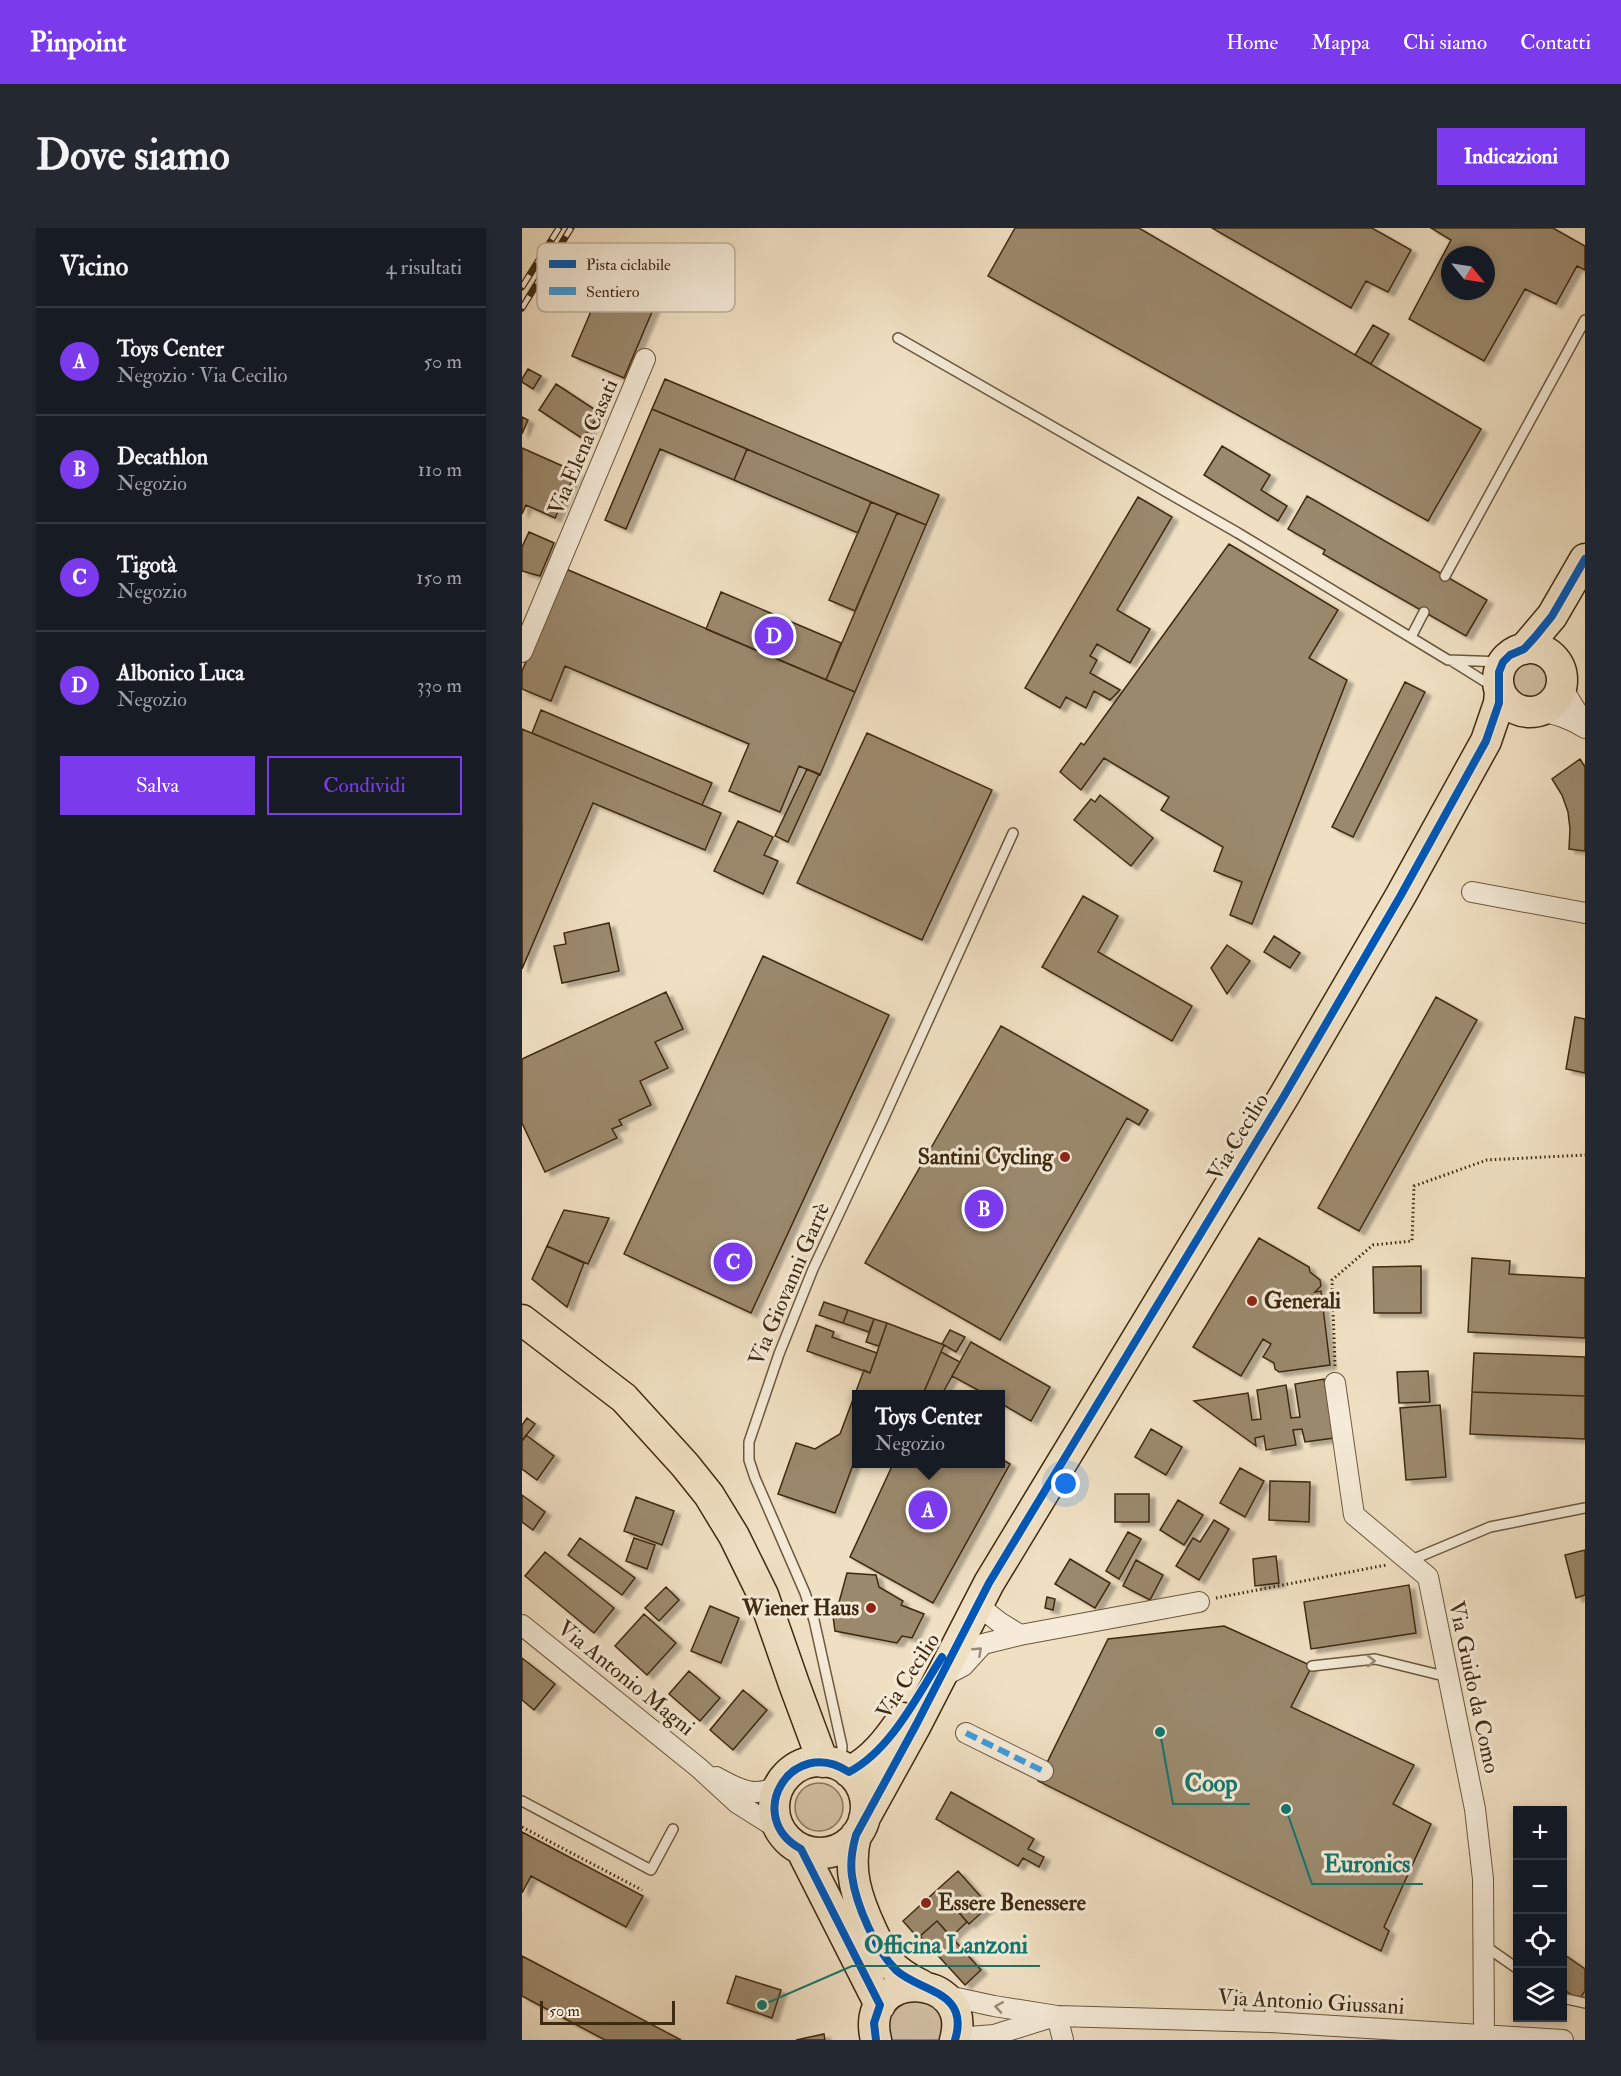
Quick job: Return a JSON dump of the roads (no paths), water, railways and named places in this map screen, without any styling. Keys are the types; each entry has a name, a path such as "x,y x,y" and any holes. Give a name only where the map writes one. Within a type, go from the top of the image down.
{"main road":[{"name":"Via Cecilio","path":"838,1767 870,1759 892,1733 982,1597 1284,1096 1401,895 1486,741 1507,672 1552,616 1585,559"},
{"name":"Via Cecilio","path":"1559,675 1561,625 1570,585"},
{"path":"1538,649 1546,652 1559,675 1554,701 1548,707 1532,712 1511,706 1507,672 1538,649"},
{"name":"Via Cecilio","path":"1465,778 1532,712"},
{"path":"522,1320 624,1398 709,1495 734,1536 763,1594 794,1684 838,1767 862,1790 866,1804 852,1851 852,1875 868,1924 890,1964 899,1972 948,2001 956,2015 955,2039"},
{"name":"Via Cecilio","path":"860,1827 982,1597"},
{"path":"794,1684 796,1731 784,1781 775,1804 776,1818 791,1840 880,2005"},
{"path":"784,1781 799,1767 815,1762 838,1767"},
{"path":"791,1840 816,1853 831,1852 845,1846 860,1827"},
{"path":"876,2040 874,2023 880,2005 895,1990 911,1985 932,1990"}],"street":[{"name":"Via Elena Casati","path":"522,652 645,359"},
{"path":"1559,675 1585,726"},
{"path":"1532,712 1564,716 1585,726"},
{"path":"1472,892 1585,913"},
{"name":"Via Guido da Como","path":"1335,1383 1354,1515 1428,1577 1475,1809 1484,1879 1484,2035"},
{"path":"982,1597 999,1622 1020,1635"},
{"path":"941,1678 963,1666 983,1644 1198,1602"},
{"name":"Via Antonio Magni","path":"522,1625 699,1768"},
{"path":"966,1733 1043,1771"},
{"path":"699,1768 731,1785 755,1793 768,1792 784,1781"},
{"path":"699,1768 736,1803 791,1840"},
{"name":"Via Antonio Giussani","path":"932,1990 994,2006 1057,2016 1269,2022 1563,2040"},
{"path":"1057,2016 1063,2040"},
{"name":"Via Antonio Giussani","path":"955,2039 994,2035 1057,2016"}],"lane":[{"path":"1444,576 1585,320"},
{"path":"898,338 1238,533 1448,660 1507,672"},
{"path":"1411,637 1425,612"},
{"path":"1450,659 1485,681 1507,672"},
{"name":"Via Giovanni Garrè","path":"838,1767 842,1746 814,1620 806,1593 755,1478 749,1460 749,1442 779,1354 813,1269 1013,833"},
{"path":"1409,1561 1490,1527 1585,1508"},
{"path":"1312,1666 1375,1659 1448,1677"},
{"path":"522,1801 651,1870 673,1829"},
{"path":"1485,1947 1515,1968"},
{"path":"1238,2021 1240,1998"},
{"path":"1567,1999 1585,2003"},
{"path":"1269,2022 1271,2001"}],"railway":[{"path":"550,243 559,228"},
{"path":"562,243 571,228"},
{"path":"522,287 537,263"},
{"path":"522,308 537,284"}],"place":[{"name":"Albonico Luca","path":"774,636"},
{"name":"Santini Cycling","path":"1065,1157"},
{"name":"Decathlon","path":"984,1209"},
{"name":"Tigotà","path":"733,1262"},
{"name":"Generali","path":"1252,1301"},
{"name":"Toys Center","path":"928,1510"},
{"name":"Wiener Haus","path":"871,1608"},
{"name":"Coop","path":"1160,1732"},
{"name":"Euronics","path":"1286,1809"},
{"name":"Essere Benessere","path":"926,1903"},
{"name":"Officina Lanzoni","path":"762,2005"}]}
